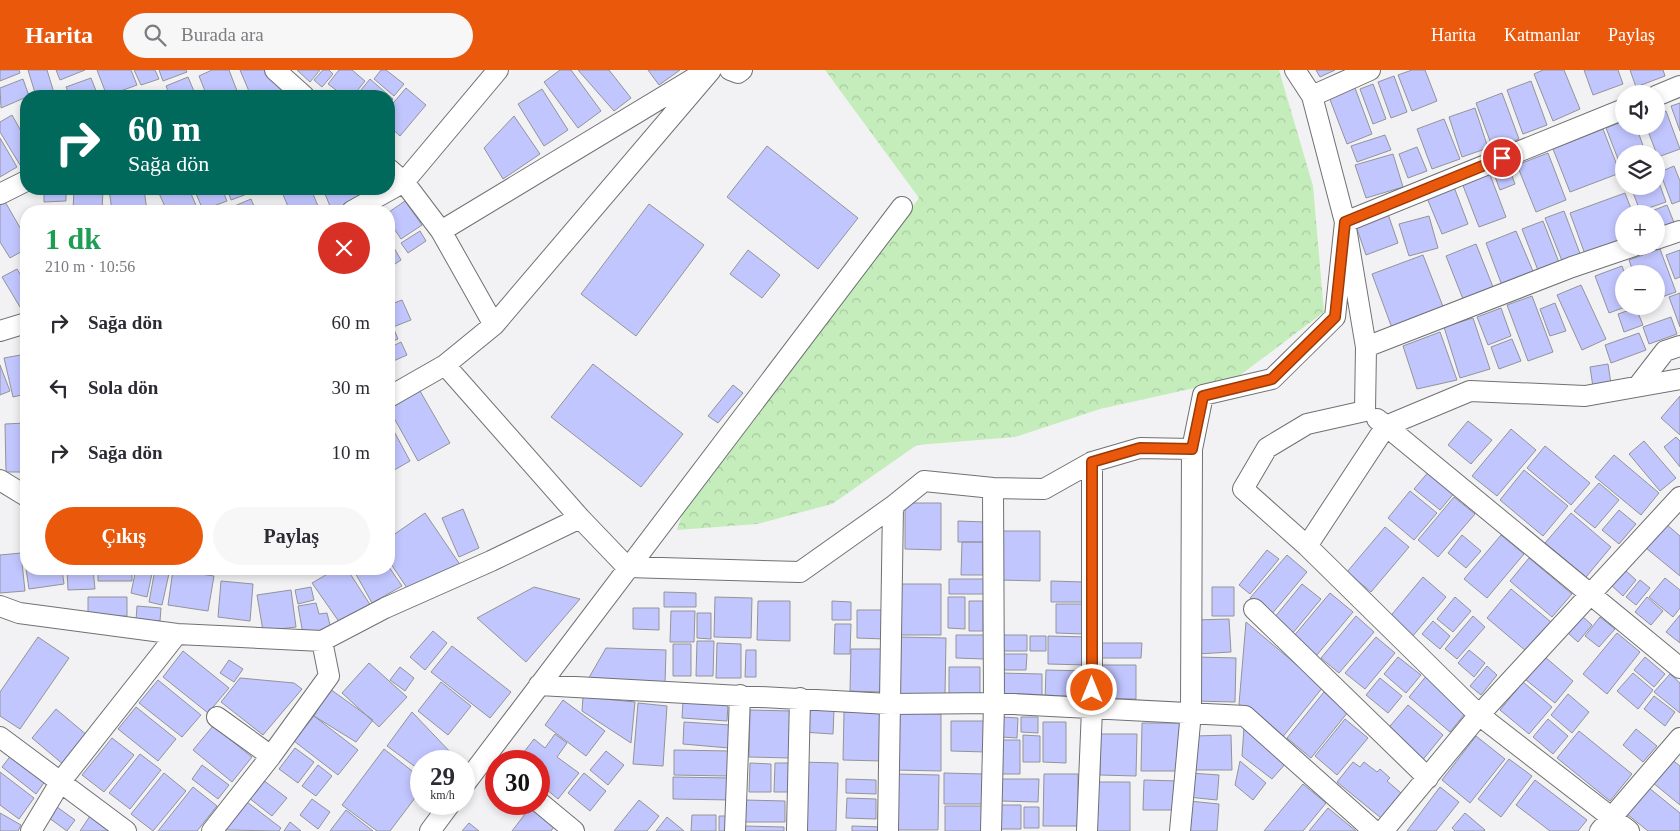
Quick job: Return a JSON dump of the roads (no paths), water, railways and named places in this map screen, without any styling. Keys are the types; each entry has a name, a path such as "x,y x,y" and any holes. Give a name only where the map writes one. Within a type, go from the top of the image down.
{"street":[{"path":"275,70 295,90"},
{"path":"395,187 404,182 498,70"},
{"path":"441,231 707,70"},
{"path":"395,394 445,365 494,325 711,70"},
{"path":"730,70 738,73 742,70"},
{"path":"1295,70 1312,96 1345,222 1366,346 1365,411"},
{"path":"1312,96 1370,70"},
{"path":"1665,92 1680,86"},
{"path":"1345,222 1615,113"},
{"path":"395,174 404,182 441,231 494,325"},
{"path":"0,194 20,184"},
{"path":"363,205 381,195"},
{"path":"498,750 539,685 902,207"},
{"path":"1180,831 1190,712 1192,449 1203,396 1272,379 1335,317 1345,222"},
{"path":"1665,236 1680,231"},
{"path":"1366,346 1615,252"},
{"path":"0,331 20,325"},
{"path":"1638,386 1665,351 1680,346"},
{"path":"445,365 580,518 627,567 800,572 894,506 924,481 993,488 1044,489 1092,462 1140,448 1192,449"},
{"path":"1307,546 1386,426 1470,391 1585,396 1680,379"},
{"path":"1629,831 1606,824 1479,715 1307,546 1243,489 1267,448 1306,424 1365,411 1386,426 1592,594 1680,668"},
{"path":"1088,831 1092,709 1092,462"},
{"path":"0,480 20,492"},
{"path":"991,831 994,703 993,488"},
{"path":"1383,831 1479,715 1680,497"},
{"path":"888,831 894,506"},
{"path":"0,606 19,613 177,634 322,641 385,608 491,561 580,518"},
{"path":"1254,609 1428,778"},
{"path":"31,831 61,781 177,634"},
{"path":"212,831 271,756 329,676 322,641"},
{"path":"539,685 889,704 994,703 1245,716 1374,831"},
{"path":"735,831 740,695"},
{"path":"796,831 800,698"},
{"path":"218,717 271,756"},
{"path":"0,737 126,831"},
{"path":"1606,824 1680,738"},
{"path":"475,775 485,766"},
{"path":"550,811 574,831"},
{"path":"430,831 442,815"}]}
